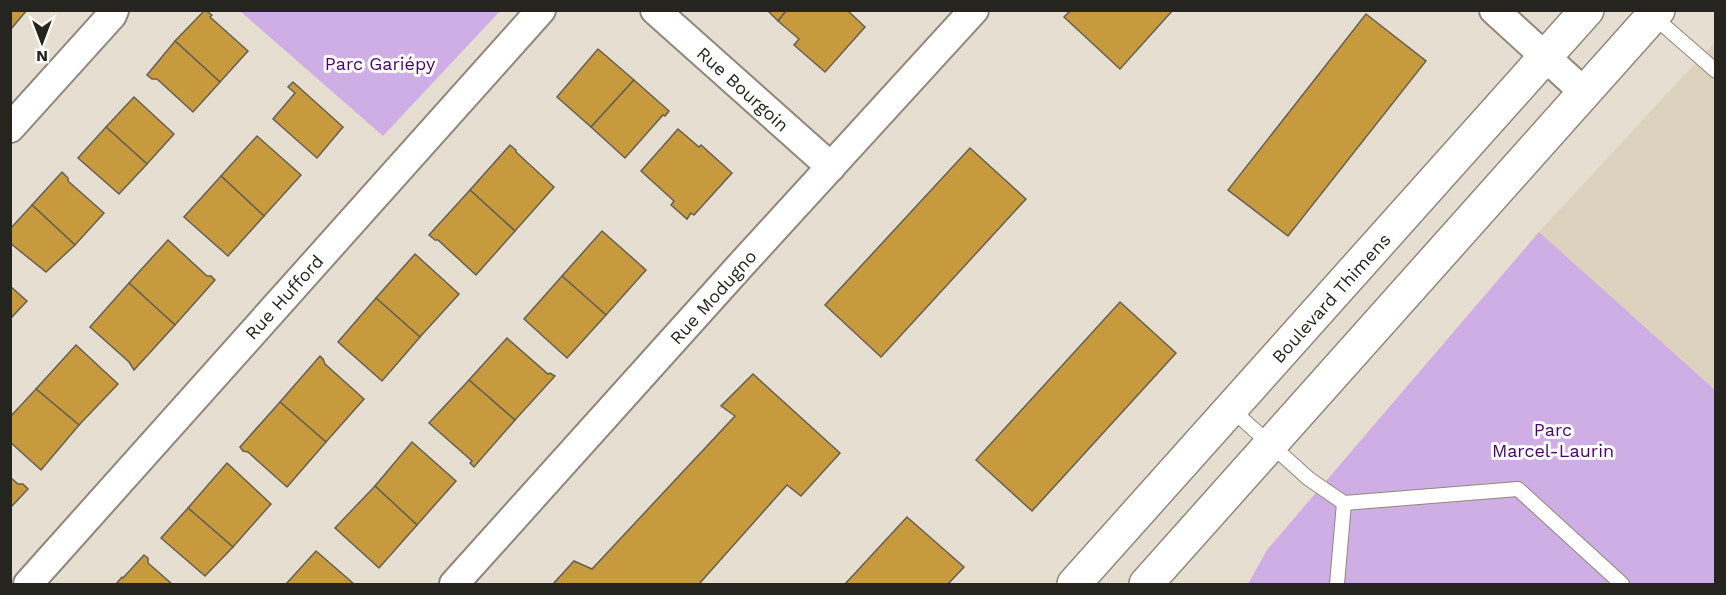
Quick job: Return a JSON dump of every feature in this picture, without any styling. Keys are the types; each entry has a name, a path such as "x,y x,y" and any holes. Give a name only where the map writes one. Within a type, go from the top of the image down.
{"street":[{"path":"10,128 112,15 114,10"},
{"name":"Rue Hufford","path":"28,585 541,10"},
{"name":"Rue Bourgoin","path":"655,10 831,167"},
{"name":"Rue Modugno","path":"454,585 974,10"},
{"path":"1494,10 1585,93"},
{"name":"Boulevard Thimens","path":"1074,585 1587,10"},
{"path":"1146,585 1656,13"}],"lane":[{"path":"1656,13 1716,71"},
{"path":"1230,408 1310,479 1344,503 1518,489 1622,585"},
{"path":"1337,585 1344,503"}],"shaded area":[{"path":"1715,42 1715,390 1539,232"}],"green space":[{"name":"Parc Gariépy","path":"240,11 500,11 383,136"},
{"name":"Parc Marcel-Laurin","path":"1539,232 1715,390 1715,584 1248,584 1267,550"}],"building":[{"path":"10,10 27,10 11,29 10,29"},
{"path":"205,10 248,51 220,82 175,41"},
{"path":"767,10 787,10 778,21"},
{"path":"787,10 847,10 865,27 825,72 794,45 799,39 778,21"},
{"path":"1071,10 1173,10 1120,69 1064,17"},
{"path":"1366,14 1426,61 1288,236 1228,190"},
{"path":"175,41 220,82 193,112 157,79 152,79 147,75"},
{"path":"598,49 634,80 591,127 557,97"},
{"path":"634,80 669,111 625,158 591,127"},
{"path":"293,82 343,127 317,158 273,119 295,93 288,87"},
{"path":"134,97 174,134 147,164 106,127"},
{"path":"106,127 147,164 119,194 78,158"},
{"path":"678,129 699,147 701,145 732,173 694,215 691,213 687,219 671,205 674,201 641,171"},
{"path":"257,136 301,175 264,216 221,176"},
{"path":"510,145 554,187 515,231 470,190"},
{"path":"970,148 1026,199 881,357 825,305"},
{"path":"62,172 68,181 104,213 75,245 32,205"},
{"path":"221,176 264,216 228,256 184,217"},
{"path":"470,190 515,231 476,275 438,240 429,235"},
{"path":"32,205 75,245 46,272 10,243 10,229"},
{"path":"602,231 646,270 606,315 562,276"},
{"path":"168,240 207,276 215,280 175,325 129,283"},
{"path":"415,254 459,294 420,337 376,298"},
{"path":"562,276 606,315 567,358 524,319"},
{"path":"129,283 175,325 134,370 129,362 90,327"},
{"path":"10,286 27,301 10,319"},
{"path":"376,298 420,337 382,381 338,342"},
{"path":"1120,302 1176,353 1032,511 976,460"},
{"path":"507,338 548,374 555,376 515,420 469,380"},
{"path":"76,345 118,384 79,425 36,389"},
{"path":"320,356 325,364 364,399 326,442 280,402"},
{"path":"753,374 840,453 801,496 787,485 699,584 553,584 574,561 592,569 735,416 721,406"},
{"path":"469,380 515,420 474,467 470,463 472,461 429,423"},
{"path":"36,389 79,425 41,470 10,442 10,417"},
{"path":"280,402 326,442 287,487 240,447"},
{"path":"412,442 456,481 417,525 375,486"},
{"path":"227,463 271,504 233,547 188,508"},
{"path":"10,477 28,489 10,508"},
{"path":"375,486 417,525 379,568 335,528"},
{"path":"188,508 233,547 205,576 161,538"},
{"path":"907,517 964,567 948,584 845,584"},
{"path":"316,551 354,584 286,584"},
{"path":"144,555 148,558 148,563 172,584 116,584 123,578"}]}
